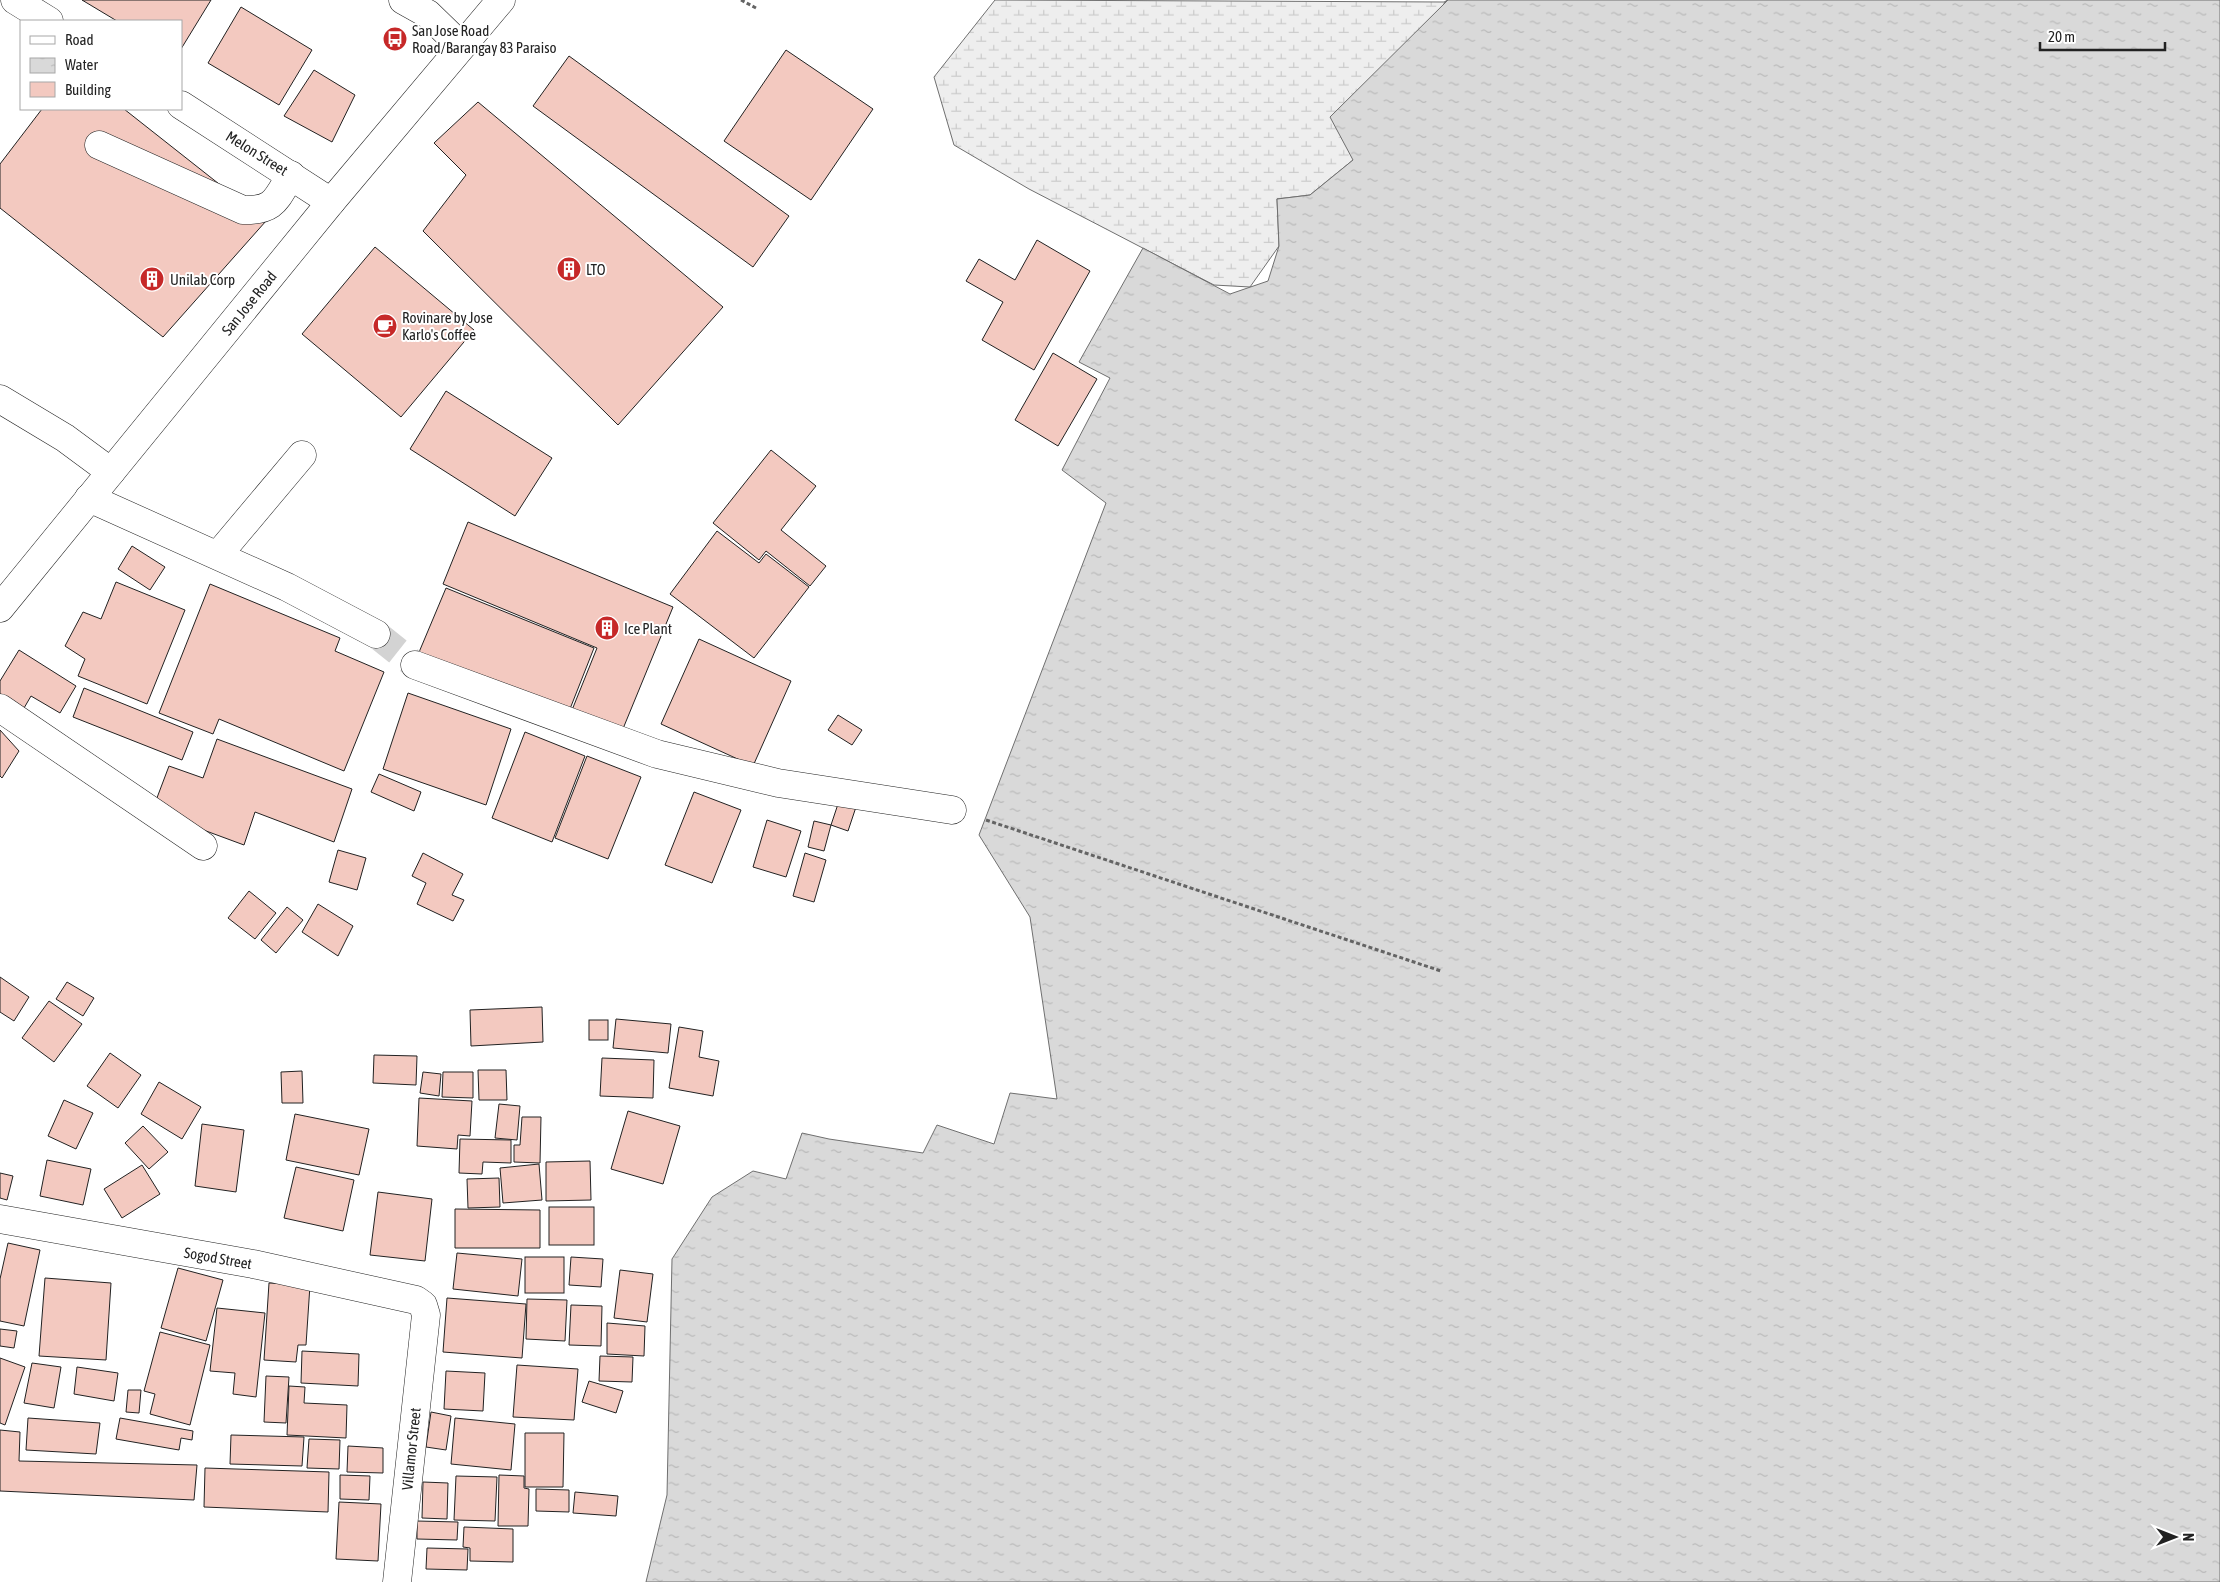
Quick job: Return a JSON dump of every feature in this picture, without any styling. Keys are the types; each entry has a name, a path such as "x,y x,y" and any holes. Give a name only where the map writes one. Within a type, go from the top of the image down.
{"street":[{"path":"15,0 47,20"},
{"path":"402,0 428,14 462,46"},
{"name":"San Jose Road","path":"0,608 332,202 501,0"},
{"name":"Melon Street","path":"182,106 332,202"},
{"path":"99,145 243,210 260,210 273,203 291,175"},
{"path":"0,399 65,438 111,472"},
{"path":"218,555 302,455"},
{"path":"89,498 287,587 376,634"},
{"path":"415,665 657,754 778,783 952,810"},
{"path":"0,708 203,846"},
{"name":"Sogod Street","path":"0,1219 253,1264 416,1300 423,1305 426,1315"},
{"name":"Villamor Street","path":"397,1582 426,1315"}],"path":[{"path":"741,0 756,8"},
{"path":"952,810 1441,971"}],"green space":[{"path":"995,0 1444,2 1448,0 1445,2 1353,160 1310,195 1277,199 1279,246 1250,287 1214,285 1029,189 954,145 934,77"}],"water":[{"path":"1448,0 2220,0 2220,1582 646,1582 667,1495 672,1259 712,1197 753,1171 786,1179 802,1133 829,1139 923,1153 937,1125 994,1144 1010,1093 1057,1099 1030,917 979,835 1106,503 1062,470 1110,378 1079,362 1143,248 1230,294 1268,281 1279,246 1277,199 1310,195 1353,160 1330,117"}],"building":[{"path":"82,0 211,0 182,47 182,20 115,20"},
{"path":"241,7 312,50 279,105 208,63"},
{"path":"786,50 873,109 811,200 724,141"},
{"path":"569,56 789,216 753,267 533,106"},
{"path":"314,70 355,95 332,142 284,116"},
{"name":"LTO","path":"478,102 723,307 618,425 423,231 466,175 434,143"},
{"name":"Unilab Corp","path":"41,110 125,110 266,221 163,337 0,208 0,164"},
{"path":"1037,240 1090,271 1034,370 982,340 1003,302 966,281 979,259 1015,280"},
{"path":"375,247 474,330 401,417 302,334"},
{"path":"1053,353 1097,379 1058,446 1015,420"},
{"path":"446,391 552,458 515,516 410,449"},
{"path":"771,450 816,486 781,530 826,566 810,586 766,551 759,560 713,523"},
{"name":"Ice Plant","path":"468,522 673,607 620,736 570,715 597,648 443,584"},
{"path":"717,531 759,563 766,554 809,587 754,658 670,594"},
{"path":"132,546 165,567 150,590 118,569"},
{"path":"116,582 185,610 147,704 78,676 85,659 65,646 83,612 101,619"},
{"path":"210,584 340,638 335,651 384,672 344,771 219,719 213,734 159,713"},
{"name":"Ice Plant","path":"446,588 594,648 566,719 417,657"},
{"path":"699,639 791,681 753,766 661,724"},
{"path":"19,650 76,686 60,713 31,696 20,715 0,702 0,681"},
{"path":"84,688 193,732 182,760 73,717"},
{"path":"408,693 511,729 486,805 383,769"},
{"path":"838,715 862,730 852,745 828,730"},
{"path":"0,730 19,751 2,778 0,776"},
{"path":"525,732 585,756 552,842 492,818"},
{"path":"217,739 352,789 334,842 255,812 244,845 152,811 169,766 203,778"},
{"path":"587,756 641,777 608,859 555,838"},
{"path":"379,774 421,792 414,811 371,792"},
{"path":"694,792 741,810 712,883 665,865"},
{"path":"839,801 856,807 848,831 831,825"},
{"path":"767,820 801,831 786,877 753,867"},
{"path":"814,821 831,825 824,851 808,847"},
{"path":"338,850 366,858 357,890 329,882"},
{"path":"423,853 463,874 452,895 464,900 453,921 417,904 426,883 412,876"},
{"path":"805,853 826,860 814,902 793,896"},
{"path":"249,891 276,913 255,939 228,918"},
{"path":"318,904 353,926 338,956 302,932"},
{"path":"287,907 303,920 276,953 261,940"},
{"path":"0,977 29,997 14,1021 0,1012"},
{"path":"67,982 94,998 83,1016 56,999"},
{"path":"49,1001 82,1024 54,1062 22,1038"},
{"path":"542,1007 543,1042 471,1046 470,1010"},
{"path":"616,1019 671,1024 668,1053 613,1048"},
{"path":"589,1020 608,1020 608,1040 589,1040"},
{"path":"679,1027 703,1031 699,1057 719,1061 713,1096 669,1088"},
{"path":"110,1053 141,1075 118,1108 87,1086"},
{"path":"374,1055 417,1056 416,1085 373,1083"},
{"path":"602,1058 654,1060 653,1098 600,1096"},
{"path":"478,1070 506,1070 507,1100 479,1100"},
{"path":"302,1071 303,1103 282,1103 281,1072"},
{"path":"423,1072 441,1074 439,1096 420,1093"},
{"path":"443,1072 473,1072 473,1098 442,1097"},
{"path":"159,1082 201,1107 182,1139 141,1114"},
{"path":"419,1098 472,1101 470,1136 458,1135 457,1149 417,1146"},
{"path":"64,1100 93,1113 76,1149 48,1136"},
{"path":"499,1104 520,1106 517,1140 495,1138"},
{"path":"628,1111 680,1126 663,1184 611,1169"},
{"path":"295,1114 369,1129 359,1175 286,1160"},
{"path":"522,1117 541,1117 540,1163 514,1162 514,1145 520,1145"},
{"path":"202,1124 244,1130 236,1192 195,1186"},
{"path":"143,1126 168,1152 149,1169 125,1143"},
{"path":"460,1139 511,1140 511,1163 483,1162 482,1174 459,1173"},
{"path":"47,1160 91,1169 83,1205 40,1196"},
{"path":"590,1161 591,1200 546,1201 546,1162"},
{"path":"539,1164 542,1200 503,1203 500,1168"},
{"path":"142,1165 160,1194 122,1218 104,1189"},
{"path":"296,1167 354,1180 343,1231 284,1218"},
{"path":"0,1173 13,1176 7,1200 0,1198"},
{"path":"499,1178 500,1207 468,1208 467,1179"},
{"path":"378,1192 432,1199 425,1261 370,1255"},
{"path":"549,1207 594,1207 594,1245 549,1245"},
{"path":"455,1209 540,1210 540,1248 455,1248"},
{"path":"8,1243 40,1250 24,1326 0,1321 0,1279"},
{"path":"457,1253 522,1259 518,1296 453,1289"},
{"path":"525,1257 564,1257 564,1293 525,1293"},
{"path":"571,1257 603,1259 601,1287 569,1285"},
{"path":"178,1268 223,1280 206,1341 161,1328"},
{"path":"620,1270 653,1274 647,1322 614,1318"},
{"path":"45,1278 111,1283 106,1360 39,1356"},
{"path":"269,1283 310,1285 306,1345 298,1345 296,1362 264,1360"},
{"path":"447,1298 526,1304 522,1358 443,1352"},
{"path":"527,1299 567,1300 565,1341 526,1339"},
{"path":"571,1305 602,1306 601,1346 569,1345"},
{"path":"217,1308 265,1313 256,1397 233,1394 235,1373 210,1371"},
{"path":"607,1323 645,1326 644,1356 607,1354"},
{"path":"0,1329 17,1331 14,1348 0,1346"},
{"path":"160,1332 210,1345 190,1425 150,1414 155,1394 144,1391"},
{"path":"302,1351 359,1354 358,1386 301,1383"},
{"path":"600,1356 633,1357 632,1382 599,1381"},
{"path":"0,1358 25,1367 5,1425 0,1423"},
{"path":"32,1363 61,1367 54,1408 24,1403"},
{"path":"517,1365 578,1369 574,1420 513,1417"},
{"path":"77,1367 118,1373 114,1401 74,1394"},
{"path":"446,1371 485,1373 483,1411 444,1409"},
{"path":"266,1376 289,1377 286,1423 264,1422"},
{"path":"589,1381 623,1391 616,1413 582,1402"},
{"path":"289,1386 305,1387 304,1403 347,1405 346,1438 287,1435"},
{"path":"128,1390 141,1390 139,1413 126,1412"},
{"path":"431,1412 451,1416 446,1450 426,1447"},
{"path":"28,1418 100,1423 96,1454 26,1450"},
{"path":"120,1418 193,1431 192,1440 181,1438 179,1450 116,1439"},
{"path":"455,1418 515,1424 511,1470 451,1464"},
{"path":"0,1430 20,1432 19,1461 197,1465 194,1500 0,1491"},
{"path":"525,1433 564,1433 563,1487 525,1487"},
{"path":"231,1435 304,1437 302,1466 230,1464"},
{"path":"309,1439 340,1440 339,1469 307,1468"},
{"path":"348,1446 383,1448 383,1473 347,1472"},
{"path":"205,1468 329,1472 328,1512 204,1507"},
{"path":"340,1475 370,1476 369,1500 340,1499"},
{"path":"499,1475 524,1476 524,1488 529,1489 528,1526 498,1526"},
{"path":"456,1476 497,1477 495,1521 454,1520"},
{"path":"423,1482 448,1483 447,1519 422,1518"},
{"path":"536,1489 569,1490 569,1512 536,1511"},
{"path":"575,1492 618,1496 616,1516 573,1513"},
{"path":"339,1502 381,1504 378,1561 336,1559"},
{"path":"417,1521 458,1522 457,1540 417,1539"},
{"path":"464,1527 513,1529 513,1562 470,1561 470,1548 463,1547"},
{"path":"427,1548 468,1549 467,1570 426,1569"}],"tunnel":[{"path":"376,634 415,665"}],"place":[{"name":"San Jose Road Road/Barangay 83 Paraiso","path":"395,39"},
{"name":"LTO","path":"569,269"},
{"name":"Unilab Corp","path":"152,279"},
{"name":"Rovinare by Jose Karlo's Coffee","path":"385,326"},
{"name":"Ice Plant","path":"607,628"}]}
